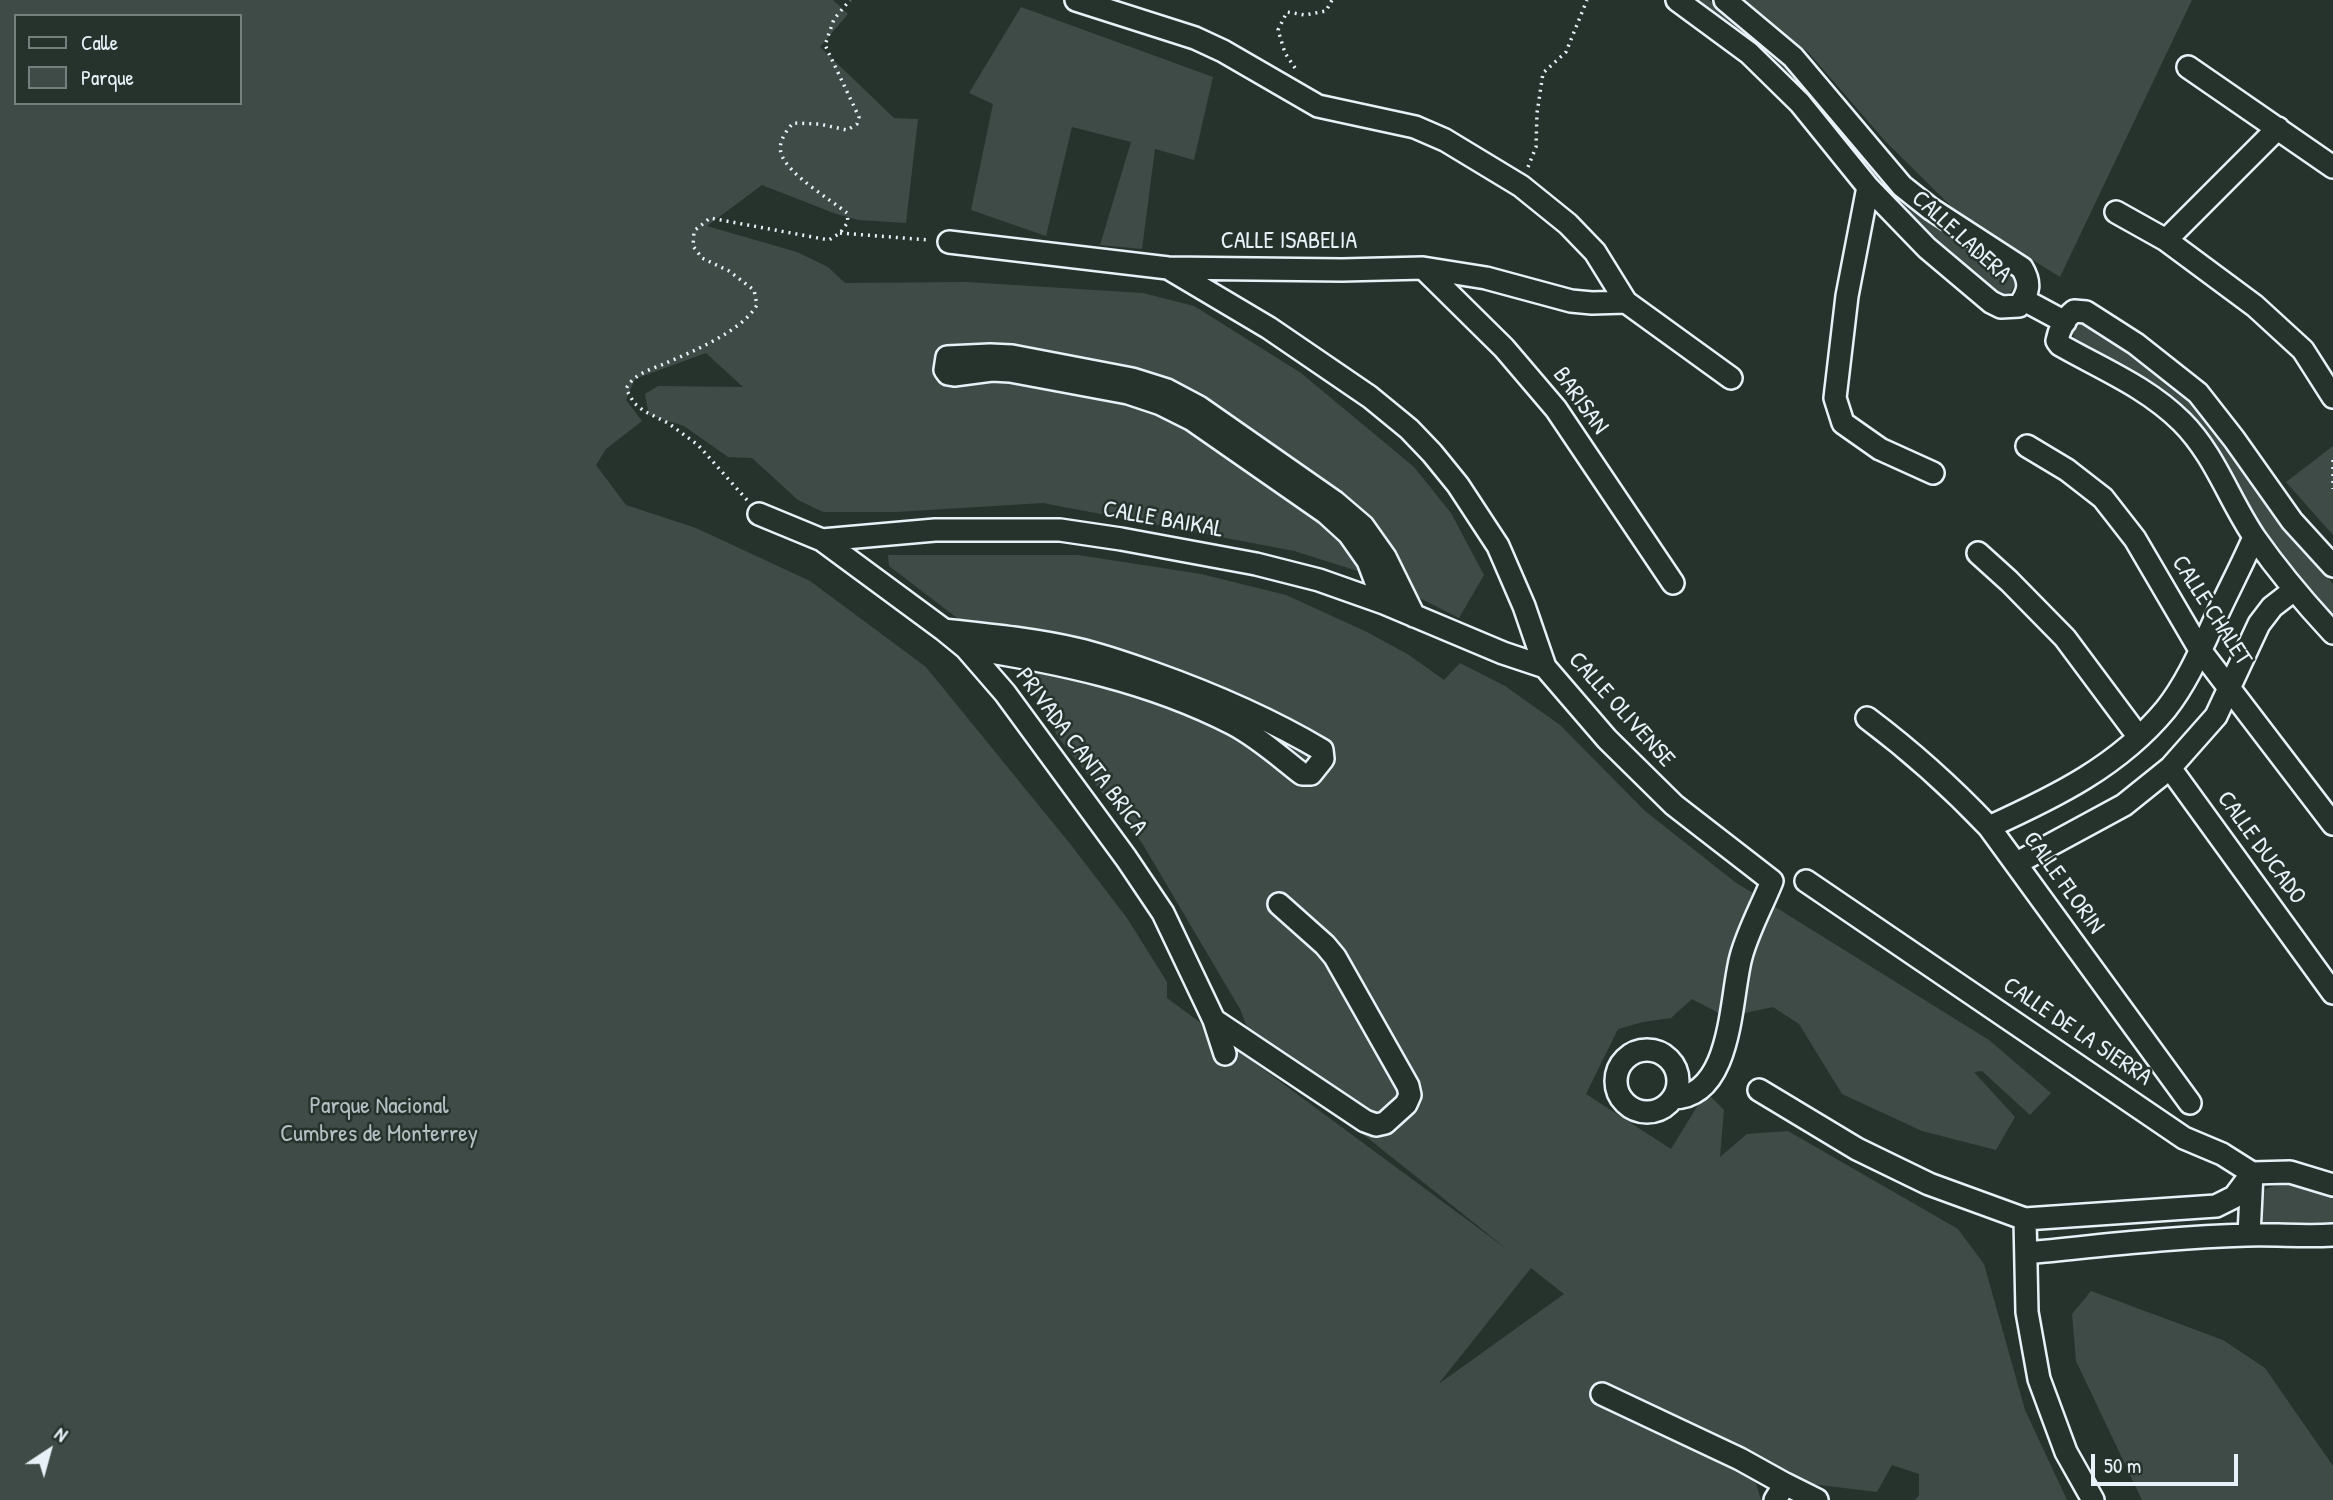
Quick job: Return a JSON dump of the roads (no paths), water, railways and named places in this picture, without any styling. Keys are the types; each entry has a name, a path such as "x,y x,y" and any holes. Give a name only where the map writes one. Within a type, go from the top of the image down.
{"street":[{"path":"1076,0 1195,38 1223,51 1318,106 1415,127 1445,140 1521,186 1582,237 1595,252 1626,302 1731,378"},
{"name":"CALLE LADERA","path":"1677,0 1749,53 1800,103 1868,187 1927,248 1991,302 2010,308 2019,306 2024,300 2029,283 2022,268 1902,187 1793,57 1725,0"},
{"path":"2188,67 2333,167"},
{"path":"2166,240 2278,128"},
{"path":"1868,187 1847,296 1835,398 1843,423 1880,449 1933,473"},
{"path":"2116,212 2166,240 2255,306 2302,350 2333,397"},
{"name":"CALLE ISABELIA","path":"949,242 1168,268 1423,268 1486,278 1571,301 1626,302"},
{"name":"CALLE OLIVENSE","path":"1168,268 1269,328 1370,397 1409,429 1458,485 1498,546 1524,606 1545,667 1607,739 1674,805 1772,881 1741,957 1730,1030 1717,1066 1700,1088 1683,1097 1673,1098"},
{"name":"BARISAN","path":"1423,268 1503,348 1556,409 1673,583"},
{"path":"2024,300 2065,323"},
{"path":"2333,566 2292,521 2198,393 2136,344 2086,312 2074,311 2058,334 2057,341 2060,345 2129,382 2181,421 2203,447 2254,537 2294,590 2333,634"},
{"path":"1384,603 1368,561 1349,534 1326,513 1191,419 1161,404 1128,393 1010,371 992,370 954,376 945,370 947,357 1012,356 1132,379 1167,390 1199,407 1335,502 1363,526 1385,557 1414,616"},
{"name":"CALLE CHALET","path":"2027,446 2103,498 2135,539 2200,650 2333,824"},
{"name":"CALLE BAIKAL","path":"759,514 822,540 934,530 1060,530 1121,538 1256,564 1319,580 1384,603 1503,653 1545,667"},
{"path":"1989,827 2047,801 2094,774 2120,754 2166,709 2191,670 2254,537"},
{"name":"PRIVADA CANTA BRICA","path":"822,540 966,648 1029,723 1163,913 1214,1020 1225,1054"},
{"path":"1978,553 2065,638 2138,736"},
{"path":"2017,863 2124,804 2170,768 2216,716 2259,624 2272,607 2294,590"},
{"path":"944,630 1037,641 1079,650 1138,668 1193,687 1285,728 1322,750 1323,758 1311,774 1303,774 1235,725 1186,704 1074,667 966,648"},
{"name":"CALLE FLORIN","path":"1867,718 1903,745 1989,827 2190,1103"},
{"name":"CALLE DUCADO","path":"2170,768 2333,993"},
{"name":"CALLE DE LA SIERRA","path":"1806,881 2184,1138 2222,1154 2252,1173"},
{"path":"1214,1020 1365,1121 1376,1125 1385,1123 1406,1104 1410,1095 1408,1086 1335,957 1279,904"},
{"path":"1759,1090 1857,1149 1929,1184 2025,1220 2216,1206 2234,1197 2252,1173"},
{"path":"2252,1173 2290,1172 2333,1185"},
{"path":"2249,1234 2252,1173"},
{"path":"2187,1209 2189,1238"},
{"path":"2025,1220 2027,1312 2039,1378 2066,1452 2093,1500"},
{"path":"2026,1253 2249,1234 2303,1237 2333,1235"},
{"path":"1602,1394 1740,1459 1780,1492 1817,1500"}],"park label":[{"name":"Parque Nacional Cumbres de Monterrey","path":"379,1121"}]}
